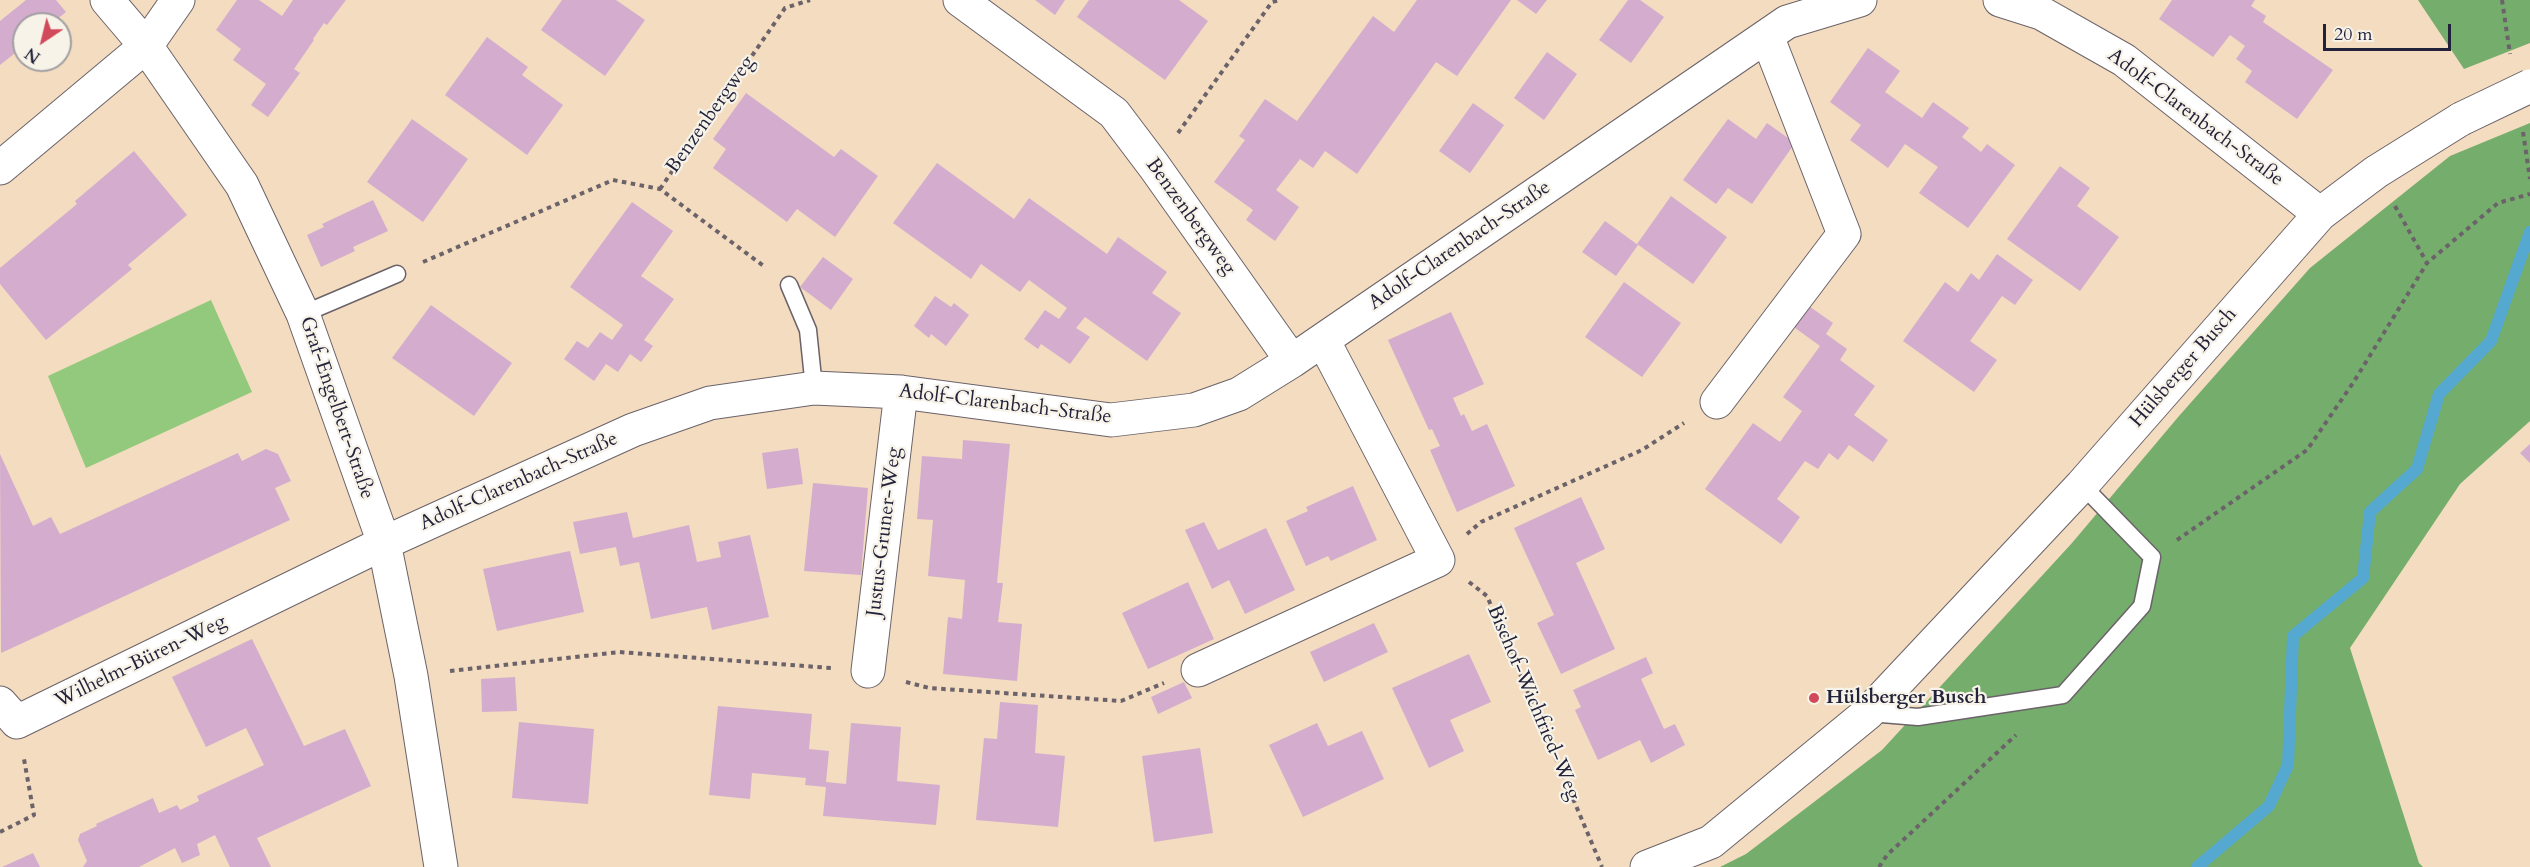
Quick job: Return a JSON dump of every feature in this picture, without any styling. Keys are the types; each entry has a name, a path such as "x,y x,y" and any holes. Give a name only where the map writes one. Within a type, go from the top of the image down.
{"street":[{"name":"Graf-Engelbert-Straße","path":"107,0 146,46 242,185 303,314 384,543 411,676 441,867"},
{"path":"0,168 146,46 178,0"},
{"name":"Benzenbergweg","path":"960,0 1114,113 1292,361"},
{"name":"Adolf-Clarenbach-Straße","path":"384,543 633,430 710,404 814,388 901,392 1111,420 1194,410 1239,394 1323,340 1777,19 1860,0"},
{"name":"Adolf-Clarenbach-Straße","path":"2000,0 2041,13 2124,60 2320,214"},
{"path":"1717,402 1844,234 1777,19"},
{"name":"Hülsberger Busch","path":"1647,867 1711,842 1868,713 2082,485 2320,214 2376,172 2460,119 2530,86"},
{"path":"1197,669 1438,560 1323,340"},
{"name":"Justus-Gruner-Weg","path":"868,671 901,392"},
{"name":"Wilhelm-Büren-Weg","path":"9,713 384,543"}],"lane":[{"path":"303,314 397,273"},
{"path":"789,285 808,330 814,388"},
{"path":"1868,713 1918,717 2063,695 2142,606 2152,557 2082,485"}],"path":[{"name":"Benzenbergweg","path":"397,273 613,180 660,189 785,8 810,0"},
{"path":"1154,166 1272,2 1280,0"},
{"path":"2376,172 2427,263"},
{"path":"660,189 789,285"},
{"path":"2152,557 2307,450 2353,382 2427,263 2498,203 2530,194"},
{"path":"1438,560 1481,522 1642,450 1717,402"},
{"name":"Bischof-Wichfried-Weg","path":"1438,560 1487,596 1602,867"},
{"path":"411,676 619,652 868,671 929,688 1121,701 1197,669"},
{"path":"0,832 34,815 9,713"},
{"path":"1879,867 1887,855 2019,733"}],"green space":[{"path":"2418,0 2530,0 2530,43 2464,69"},
{"path":"2530,123 2530,421 2460,484 2350,648 2419,863 2423,867 1720,867 1746,854 1882,750 2072,543 2179,416 2310,268 2450,156"},
{"path":"211,300 252,392 86,468 48,376"}],"building":[{"path":"26,0 56,0 66,12 12,12 12,56 0,65 0,21"},
{"path":"237,0 259,0 282,16 293,0 346,0 327,25 324,23 313,39 294,69 300,73 268,117 251,105 266,84 233,60 241,49 216,30"},
{"path":"562,0 616,0 645,20 605,76 541,30"},
{"path":"1035,0 1065,0 1055,15"},
{"path":"1089,0 1179,0 1208,21 1165,80 1077,17"},
{"path":"1417,0 1511,0 1457,76 1436,62 1357,174 1325,151 1313,168 1300,159 1276,190 1299,207 1275,241 1246,220 1253,210 1214,182 1245,140 1239,136 1265,99 1297,121 1373,16 1394,32"},
{"path":"1517,0 1547,0 1536,14"},
{"path":"1628,0 1640,0 1664,17 1631,63 1599,40"},
{"path":"2172,0 2255,0 2251,6 2266,16 2263,22 2333,70 2297,119 2245,82 2252,71 2236,59 2245,46 2230,35 2213,57 2159,19"},
{"path":"487,37 528,67 522,75 563,105 527,155 445,95"},
{"path":"1868,48 1900,71 1885,92 1922,118 1933,102 1969,128 1962,137 1981,152 1987,144 2015,165 1968,228 1919,193 1938,167 1905,144 1888,168 1850,140 1861,125 1830,102"},
{"path":"1547,52 1577,74 1544,120 1514,98"},
{"path":"746,93 834,157 841,149 878,176 835,237 797,209 787,222 713,168 726,149 713,139"},
{"path":"1473,103 1504,125 1470,173 1439,151"},
{"path":"412,119 468,159 423,222 367,182"},
{"path":"1728,119 1756,139 1767,123 1795,143 1752,204 1728,188 1716,204 1683,180"},
{"path":"134,151 187,215 128,265 132,269 46,340 0,284 0,268 77,204 75,201"},
{"path":"937,163 1014,219 1029,198 1107,254 1118,237 1167,272 1152,293 1181,313 1147,361 1085,317 1076,328 1090,337 1070,364 1041,344 1038,349 1024,339 1045,310 1059,319 1067,308 1029,280 1020,292 981,264 971,279 893,223"},
{"path":"2060,166 2090,188 2077,206 2119,237 2080,291 2007,239"},
{"path":"1671,196 1727,237 1693,284 1637,244"},
{"path":"373,200 388,231 353,247 355,251 321,267 307,235 324,227 322,224"},
{"path":"632,202 673,231 641,276 674,299 644,340 653,346 641,362 630,354 618,372 606,364 594,381 564,359 577,341 588,348 600,332 612,340 623,325 570,287"},
{"path":"1605,221 1638,245 1616,276 1582,252"},
{"path":"1997,254 2033,280 2015,305 2002,296 1970,341 1997,360 1974,392 1903,341 1945,282 1958,292 1971,273 1979,280"},
{"path":"823,257 853,279 831,310 800,287"},
{"path":"1624,282 1681,323 1642,377 1585,337"},
{"path":"935,296 951,307 954,303 969,315 946,346 931,334 929,338 914,326"},
{"path":"1806,304 1833,323 1826,334 1847,349 1840,360 1875,386 1854,415 1888,440 1873,462 1849,445 1838,460 1829,453 1818,469 1805,461 1777,499 1800,517 1781,544 1705,489 1753,423 1780,442 1802,411 1783,397 1820,346 1791,325"},
{"path":"431,305 512,363 474,416 392,358"},
{"path":"1451,312 1484,384 1453,398 1461,416 1464,414 1472,431 1487,424 1515,486 1457,512 1430,450 1440,446 1432,429 1429,430 1388,340"},
{"path":"963,440 1010,444 997,583 1003,583 998,622 1022,624 1017,681 943,674 948,617 962,619 965,580 928,576 933,520 917,519 922,456 962,459"},
{"path":"2530,444 2530,463 2520,453"},
{"path":"798,448 803,484 767,489 762,453"},
{"path":"266,449 278,454 291,481 275,488 290,520 1,653 0,454 33,526 51,517 60,534 238,453 242,461"},
{"path":"813,483 868,488 861,575 804,571"},
{"path":"1353,486 1377,540 1331,561 1328,556 1306,566 1286,521 1308,511 1306,507"},
{"path":"1581,497 1605,549 1576,563 1615,649 1561,674 1537,623 1554,615 1514,528"},
{"path":"627,512 633,538 689,525 697,562 721,557 718,542 750,535 769,617 712,630 707,607 651,619 639,562 620,566 616,547 580,554 573,522"},
{"path":"1204,522 1218,550 1266,528 1295,590 1245,614 1229,580 1212,589 1185,530"},
{"path":"570,551 584,612 497,631 483,569"},
{"path":"1188,582 1214,639 1148,669 1122,613"},
{"path":"1374,623 1388,652 1324,682 1310,652"},
{"path":"252,639 304,746 345,729 371,786 257,838 271,867 230,867 215,835 197,844 200,855 182,863 175,848 139,867 83,867 87,861 78,840 80,834 97,826 96,824 153,798 159,813 177,805 180,810 199,801 197,796 264,765 246,728 206,747 172,677"},
{"path":"1469,654 1491,702 1450,720 1464,751 1429,768 1392,688"},
{"path":"1646,657 1653,673 1641,679 1664,729 1675,724 1685,745 1651,763 1640,740 1598,760 1575,710 1581,707 1573,690"},
{"path":"515,677 517,711 482,712 481,679"},
{"path":"1184,682 1192,698 1158,714 1151,697"},
{"path":"1000,702 1038,705 1035,753 1065,756 1058,827 976,820 984,738 997,739"},
{"path":"718,706 812,714 809,749 829,751 826,782 846,784 851,723 901,727 897,781 940,785 936,825 823,816 826,787 805,785 806,778 752,773 750,799 709,795"},
{"path":"519,722 594,729 588,804 512,798"},
{"path":"1317,723 1328,746 1362,731 1384,779 1303,817 1269,745"},
{"path":"1200,748 1213,833 1154,842 1142,756"},
{"path":"33,853 40,867 2,867"}],"waterway":[{"path":"2197,867 2269,806 2288,765 2293,636 2363,578 2370,512 2417,469 2439,394 2491,341 2530,232"}],"place":[{"name":"Hülsberger Busch","path":"1814,698"}]}
